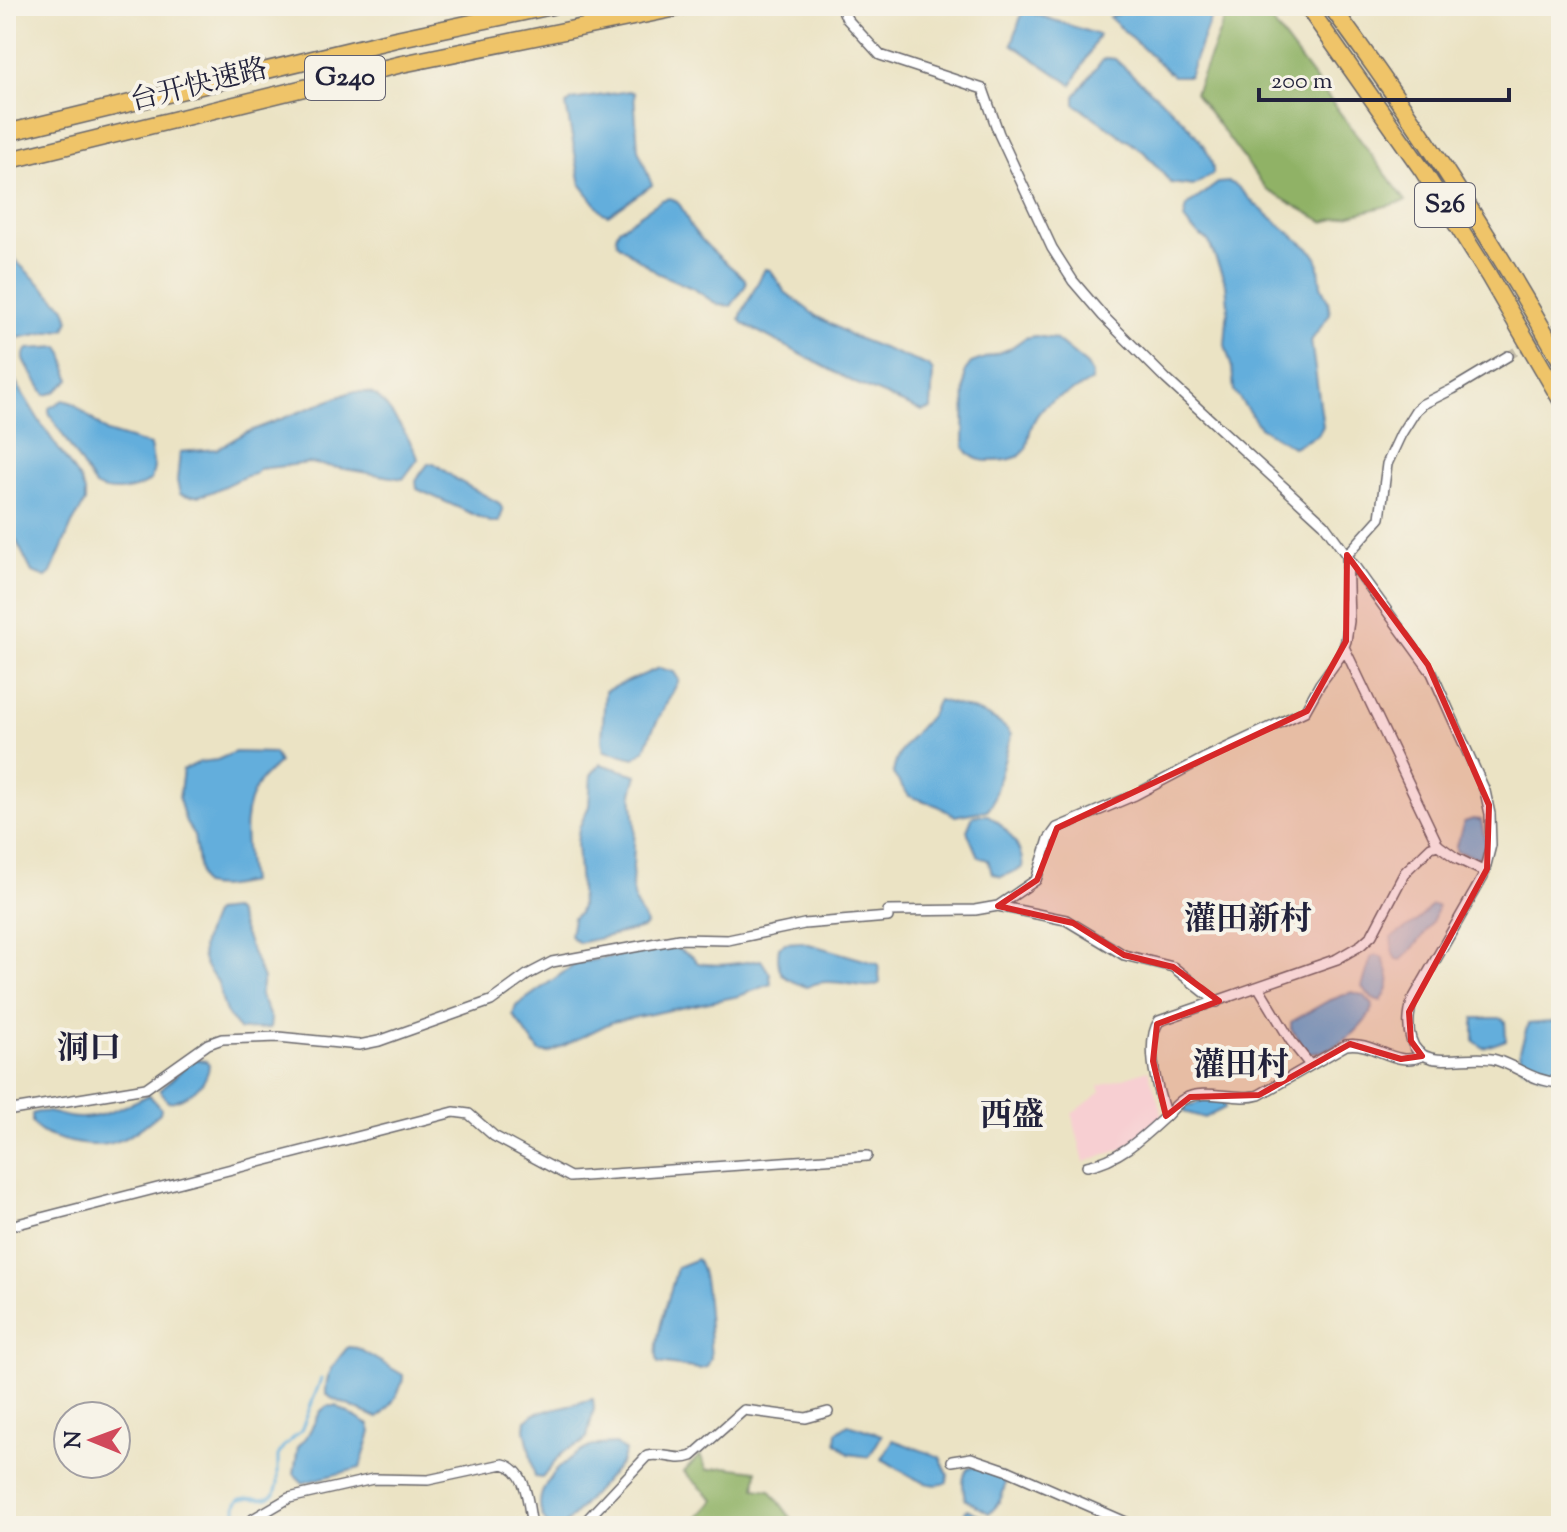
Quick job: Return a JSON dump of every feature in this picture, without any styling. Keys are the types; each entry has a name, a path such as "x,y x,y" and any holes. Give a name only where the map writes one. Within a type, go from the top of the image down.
{"highway":[{"name":"台开快速路","path":"6,133 327,55 552,6"},
{"name":"台开快速路","path":"6,161 402,64 687,6"},
{"name":"S26","path":"1331,6 1439,160 1561,361"},
{"name":"S26","path":"1311,12 1379,106 1448,210 1561,400"}],"street":[{"path":"841,6 847,19 880,55 983,89 999,134 1052,248 1073,281 1166,379 1324,524 1428,665 1485,791 1490,814 1491,845 1485,872 1412,1001 1409,1031 1413,1045 1422,1056"},
{"path":"998,906 1038,878 1049,839 1057,828 1135,795 1305,711 1344,647 1349,621 1347,555 1380,518 1387,464 1401,434 1423,404 1508,356"},
{"path":"1344,647 1438,845 1485,872"},
{"path":"1166,1116 1153,1061 1157,1024 1337,959 1367,941 1405,872 1431,847 1438,845"},
{"path":"6,1111 143,1089 208,1044 222,1039 278,1037 359,1045 379,1041 491,1001 527,975 552,962 679,939 728,940 804,924 888,914 998,906 1066,920 1124,955 1173,967 1217,1002"},
{"path":"1259,988 1291,1041 1310,1065"},
{"path":"1087,1166 1116,1157 1184,1099 1259,1095 1346,1045 1357,1043 1401,1059 1422,1056 1433,1059 1487,1058 1540,1081 1561,1083"},
{"path":"6,1227 454,1112 469,1114 494,1136 570,1177 867,1156"},
{"path":"581,1526 647,1456 658,1454 682,1459 692,1456 744,1410 806,1418 828,1412"},
{"path":"952,1461 971,1458 1009,1471 1135,1526"},
{"path":"250,1526 253,1519 289,1498 373,1479 428,1480 503,1464 510,1466 520,1476 532,1526"}],"highlighted area":[{"path":"1347,555 1428,665 1489,805 1487,869 1409,1012 1411,1041 1422,1056 1401,1059 1350,1044 1259,1095 1190,1097 1166,1116 1153,1061 1157,1024 1219,1001 1173,967 1124,955 1073,923 998,906 1037,880 1057,828 1307,711 1346,641"}],"shaded area":[{"path":"1148,1070 1163,1116 1126,1148 1084,1162 1072,1114 1101,1092 1099,1086"}],"green space":[{"path":"1230,6 1260,6 1406,201 1324,222 1267,190 1195,93"},
{"path":"700,1455 707,1470 725,1467 757,1471 755,1488 770,1490 797,1526 690,1526 714,1500 684,1472"}],"water":[{"path":"1140,6 1215,6 1189,76 1173,76 1109,17"},
{"path":"1023,10 1099,35 1072,85 1012,44"},
{"path":"1115,59 1190,128 1211,159 1213,174 1193,186 1171,183 1144,152 1075,104 1075,96 1102,60"},
{"path":"629,91 634,93 638,149 652,185 608,215 581,185 566,105 572,100"},
{"path":"1229,182 1318,259 1321,286 1330,314 1311,341 1323,426 1318,435 1293,447 1260,427 1234,391 1232,368 1225,345 1226,284 1209,242 1184,219 1187,206 1218,183"},
{"path":"670,198 681,207 704,242 745,279 746,285 731,306 718,305 694,289 657,273 618,244 616,236 619,229 662,200"},
{"path":"6,236 16,261 65,308 69,320 65,329 6,340"},
{"path":"765,269 770,270 785,292 816,316 854,337 929,366 933,371 931,409 922,411 855,383 744,324 740,319 742,313"},
{"path":"1035,336 1055,339 1087,365 1092,374 1091,381 1054,399 1043,408 1035,419 1024,452 1018,457 989,461 974,458 964,446 965,371 971,363"},
{"path":"59,347 70,380 53,393 45,395 24,360 24,354 28,349"},
{"path":"6,366 85,492 85,502 51,573 46,577 32,572 6,520"},
{"path":"351,392 376,396 406,435 418,459 403,479 309,463 259,469 255,474 200,496 180,494 177,481 180,452 217,449 245,433"},
{"path":"63,400 73,403 107,432 150,445 154,468 151,480 123,490 95,486 49,413 49,408"},
{"path":"434,463 457,480 499,503 503,510 499,522 490,522 417,489 416,480 428,464"},
{"path":"659,668 674,672 679,680 645,750 635,758 604,751 605,691"},
{"path":"938,700 989,717 1011,735 992,804 987,810 955,816 909,796 893,774 902,750 931,715"},
{"path":"235,752 274,753 279,763 260,781 246,817 250,882 220,887 203,885 194,835 186,823 179,799 183,770"},
{"path":"600,764 637,775 632,793 635,825 632,887 636,905 647,924 643,928 579,943 570,936 573,918 581,906 577,843 579,828 589,806 591,775"},
{"path":"988,815 1007,831 1020,853 1022,868 1001,877 992,873 988,860 978,857 967,831 973,816"},
{"path":"1481,820 1486,845 1479,858 1456,851 1464,822"},
{"path":"1432,905 1438,906 1429,927 1401,960 1396,959 1391,938 1416,922"},
{"path":"214,912 236,912 263,979 260,995 271,1019 270,1028 240,1030 228,1015 218,982 202,956 203,942"},
{"path":"802,942 878,964 880,983 866,986 827,982 807,987 792,981 782,974 778,964 779,947 785,943"},
{"path":"670,946 692,956 698,963 722,965 761,960 770,974 771,984 739,996 612,1022 549,1053 540,1052 513,1015 516,1006 577,963"},
{"path":"1375,955 1382,957 1389,979 1388,989 1381,1001 1373,999 1362,987 1371,958"},
{"path":"1352,992 1365,996 1373,1005 1370,1014 1356,1031 1336,1045 1307,1053 1291,1029 1291,1022 1328,1001"},
{"path":"1474,1018 1500,1018 1505,1021 1506,1040 1484,1048 1474,1041"},
{"path":"1561,1021 1561,1078 1543,1076 1522,1067 1520,1050 1528,1024"},
{"path":"194,1059 209,1064 205,1078 189,1094 168,1102 160,1090"},
{"path":"149,1095 161,1108 160,1113 137,1131 104,1145 78,1144 54,1137 41,1132 32,1122 32,1114 41,1112 80,1118 100,1115"},
{"path":"1206,1100 1225,1101 1225,1108 1205,1118 1184,1112 1185,1107"},
{"path":"697,1259 706,1291 711,1358 707,1367 700,1369 658,1363 657,1342 677,1267"},
{"path":"348,1347 357,1348 403,1375 395,1398 378,1418 326,1393 329,1374"},
{"path":"593,1399 594,1409 587,1437 582,1443 564,1451 542,1478 535,1477 526,1420 534,1414"},
{"path":"327,1406 336,1406 369,1425 371,1432 360,1468 303,1483 294,1474 298,1447"},
{"path":"848,1424 882,1435 869,1457 849,1454 836,1442 837,1432"},
{"path":"893,1440 940,1457 948,1475 947,1482 940,1485 923,1482 882,1459"},
{"path":"616,1444 625,1451 621,1463 564,1526 549,1526 540,1502 549,1479 579,1453 593,1446"},
{"path":"968,1468 1004,1474 1002,1495 989,1513 965,1499 964,1475"},
{"path":"967,1509 986,1518 992,1526 965,1526"}],"waterway":[{"path":"239,1526 236,1512 240,1500 268,1498 275,1494 278,1456 283,1447 301,1431 321,1379"}],"tunnel":[{"path":"1508,356 1561,324"}],"district":[{"name":"灌田新村","path":"1248,921"},
{"name":"洞口","path":"89,1050"},
{"name":"灌田村","path":"1241,1067"},
{"name":"西盛","path":"1012,1117"}]}
